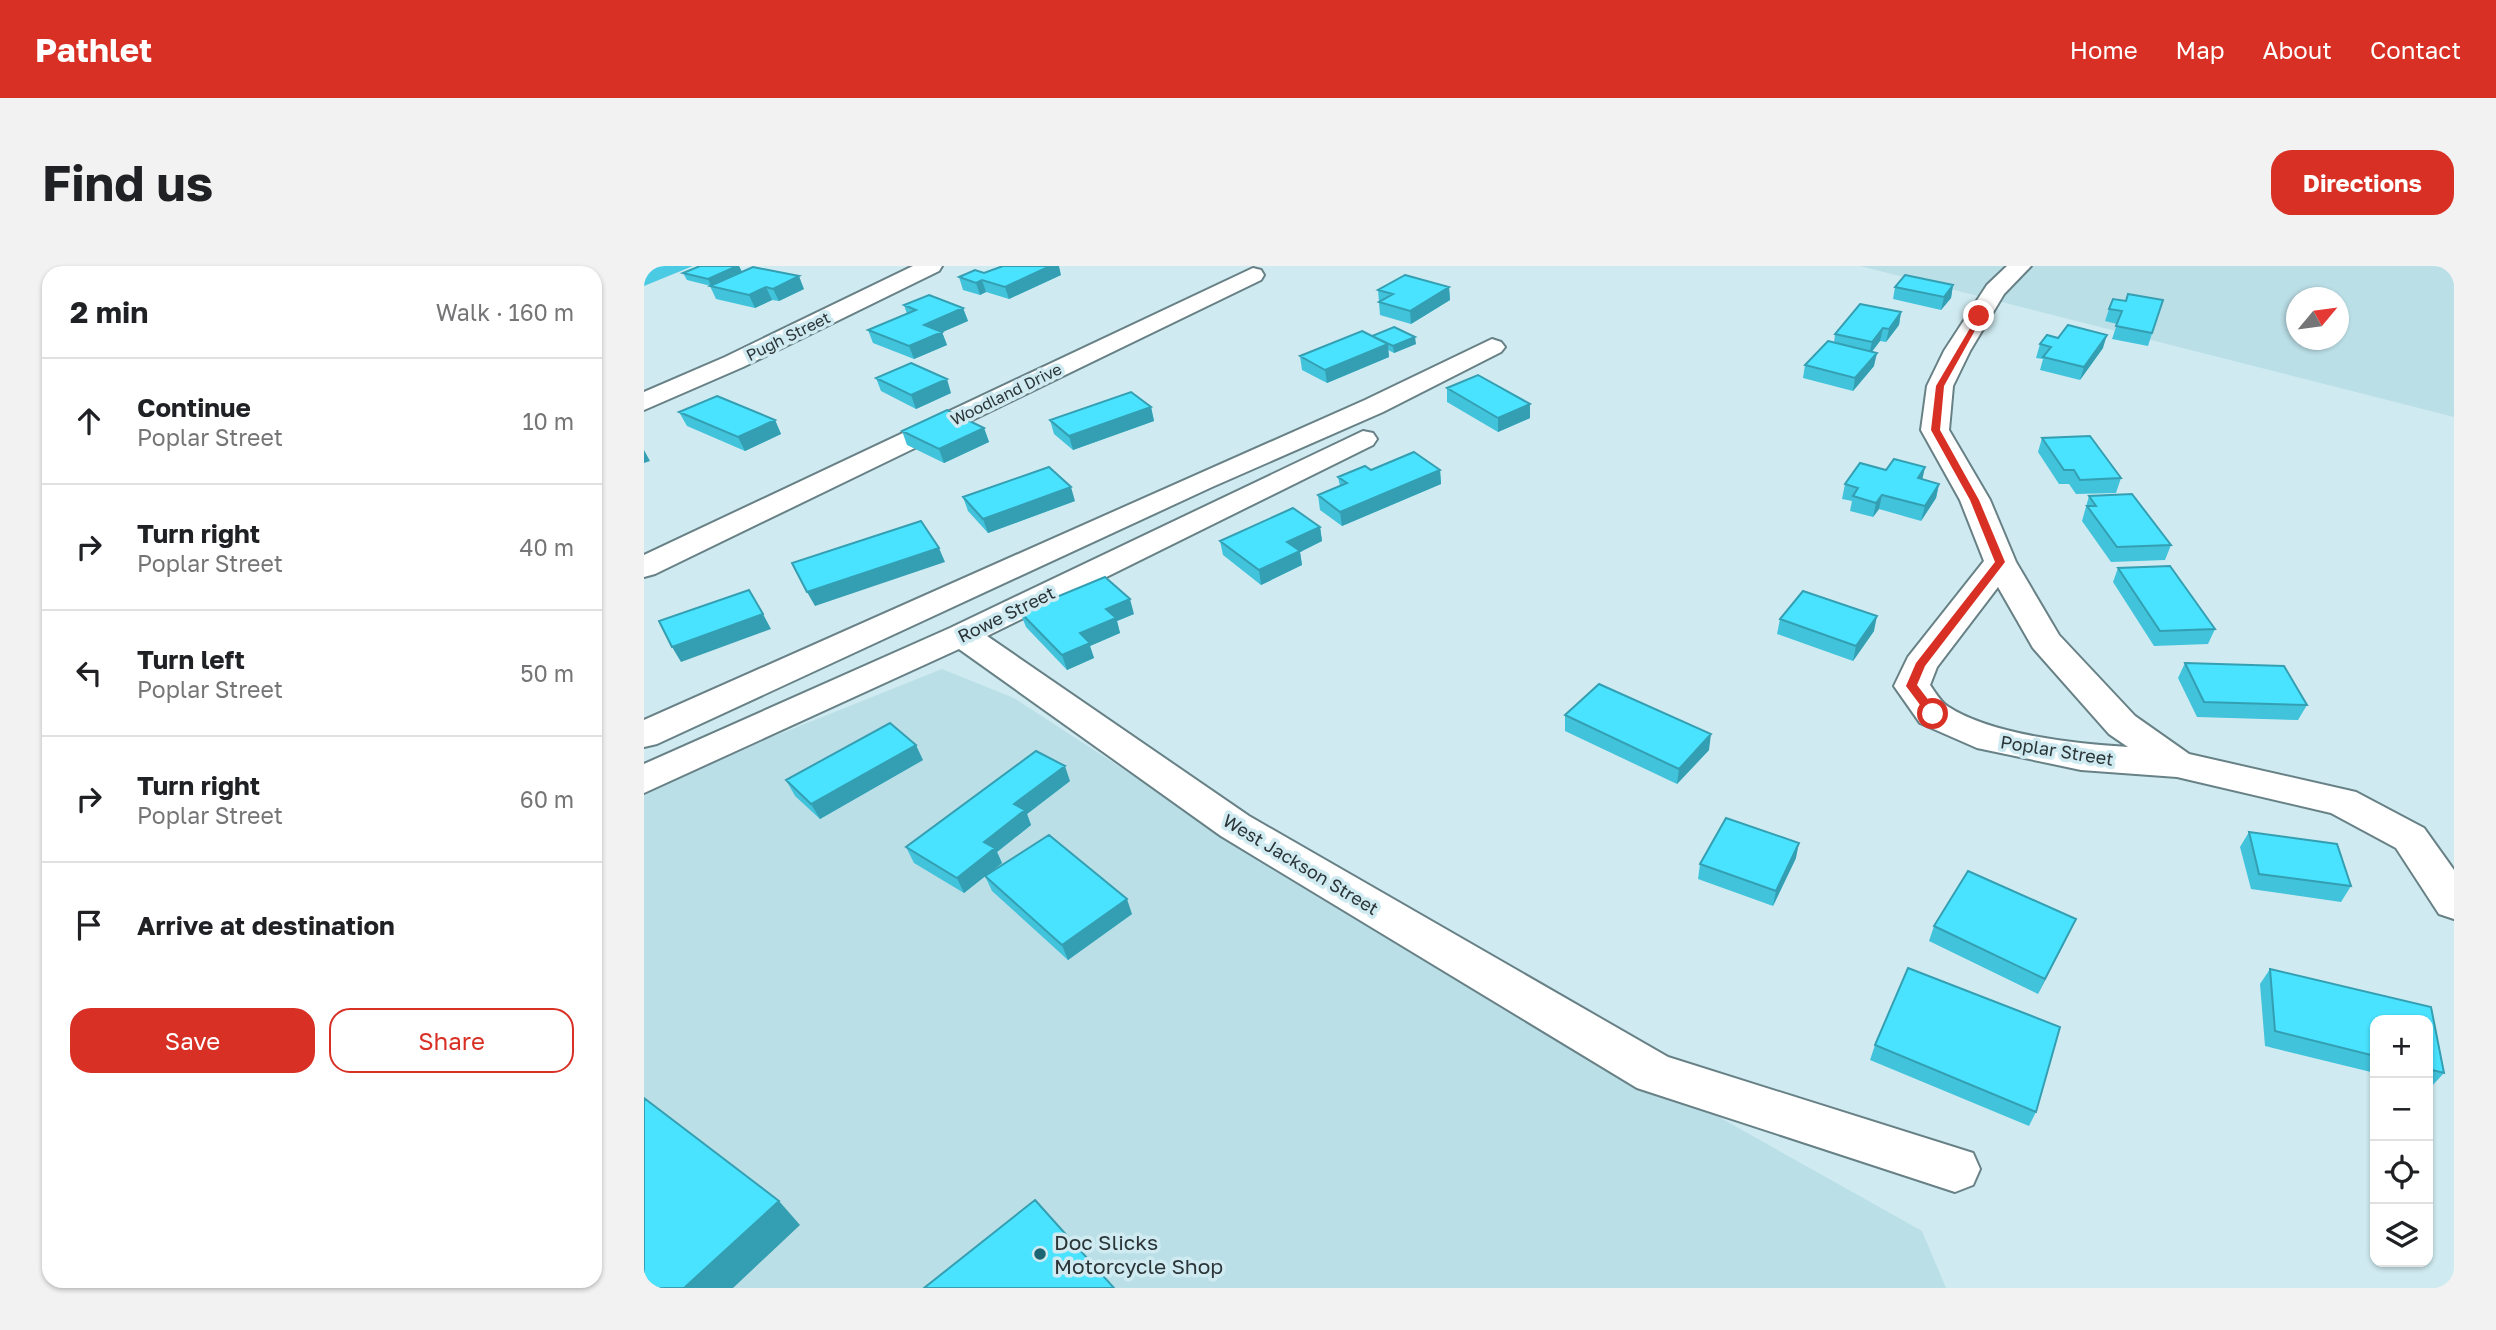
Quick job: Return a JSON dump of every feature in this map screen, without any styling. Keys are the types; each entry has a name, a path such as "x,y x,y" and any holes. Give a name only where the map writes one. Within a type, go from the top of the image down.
{"street":[{"name":"Pugh Street","path":"644,402 734,362 931,266"},
{"path":"2020,266 1995,290 1957,351 1940,386 1936,430 1975,500 2000,562 2045,641 2122,725 2176,764"},
{"name":"Woodland Drive","path":"644,567 1253,275"},
{"path":"644,735 1202,481 1374,406 1492,347"},
{"name":"Rowe Street","path":"644,780 962,635 1363,439"},
{"name":"Poplar Street","path":"2000,562 1920,665 1912,686 1933,714 1990,739 2081,757 2176,764 2342,802 2410,838 2454,903"},
{"name":"West Jackson Street","path":"962,635 1235,826 1654,1073 1955,1169"}],"shaded area":[{"path":"644,266 693,266 644,286"},
{"path":"1860,266 2454,266 2454,417"},
{"path":"942,669 1014,698 1277,869 1922,1231 1946,1288 644,1288 644,788"}],"building":[{"path":"700,266 737,266 708,279 683,273"},
{"path":"1003,266 1050,266 1005,287 982,280 976,283 959,277 975,270 984,273"},
{"path":"753,267 799,276 773,289 766,287 749,295 710,286"},
{"path":"1405,275 1449,287 1410,311 1379,302 1393,294 1378,290"},
{"path":"1905,275 1953,285 1944,297 1895,287"},
{"path":"2128,294 2163,300 2152,333 2116,326 2122,311 2109,309 2113,299 2126,301"},
{"path":"929,295 963,308 924,325 942,332 909,346 868,330 916,310 904,305"},
{"path":"1860,304 1901,312 1889,329 1883,328 1872,342 1835,334"},
{"path":"2068,325 2107,335 2084,367 2043,357 2051,347 2040,344 2047,335 2058,338"},
{"path":"1394,327 1415,337 1393,346 1372,336"},
{"path":"1362,331 1388,344 1325,370 1300,356"},
{"path":"1828,341 1877,353 1855,378 1805,365"},
{"path":"911,363 947,379 911,395 876,378"},
{"path":"1478,375 1530,404 1498,418 1447,388"},
{"path":"1131,392 1151,407 1069,436 1050,420"},
{"path":"717,396 775,420 738,437 679,412"},
{"path":"947,410 984,428 939,449 902,431"},
{"path":"2090,436 2121,478 2080,480 2074,470 2064,470 2042,438"},
{"path":"1414,452 1440,470 1340,512 1318,495 1347,483 1338,477 1365,466 1371,470"},
{"path":"1894,459 1925,467 1918,478 1939,484 1925,506 1882,495 1876,503 1853,496 1858,488 1845,484 1860,463 1886,470"},
{"path":"1049,467 1071,487 983,519 963,497"},
{"path":"2132,494 2171,545 2117,547 2087,506 2096,506 2089,496"},
{"path":"1293,508 1320,527 1287,542 1300,551 1259,570 1220,541"},
{"path":"921,521 939,548 807,592 792,563"},
{"path":"2170,566 2215,629 2160,631 2118,568"},
{"path":"1105,577 1130,599 1106,609 1116,618 1080,633 1090,643 1062,655 1020,612"},
{"path":"749,590 763,614 672,647 659,621"},
{"path":"1803,591 1877,616 1856,646 1780,619"},
{"path":"2185,663 2284,666 2307,705 2204,702"},
{"path":"1599,684 1711,734 1679,769 1565,715"},
{"path":"890,723 916,745 811,804 786,780"},
{"path":"1036,751 1065,766 1014,804 1025,810 984,842 995,848 957,878 906,847"},
{"path":"1726,818 1799,843 1776,891 1700,864"},
{"path":"2249,832 2337,844 2351,886 2259,874"},
{"path":"1049,835 1127,899 1062,945 985,876"},
{"path":"1968,871 2076,919 2045,979 1934,926"},
{"path":"1908,968 2060,1027 2036,1112 1875,1045"},
{"path":"2270,969 2431,1007 2433,1015 2370,1015 2370,1055 2275,1031"},
{"path":"2433,1017 2444,1073 2433,1070"},
{"path":"644,1098 779,1201 684,1288 644,1288"},
{"path":"1035,1200 1114,1288 924,1288"}],"place":[{"name":"Doc Slicks Motorcycle Shop","path":"1040,1254"}],"route":[{"path":"1933,714 1912,686 1920,665 2000,562 1975,500 1936,430 1940,386 1957,351 1979,316"}]}
